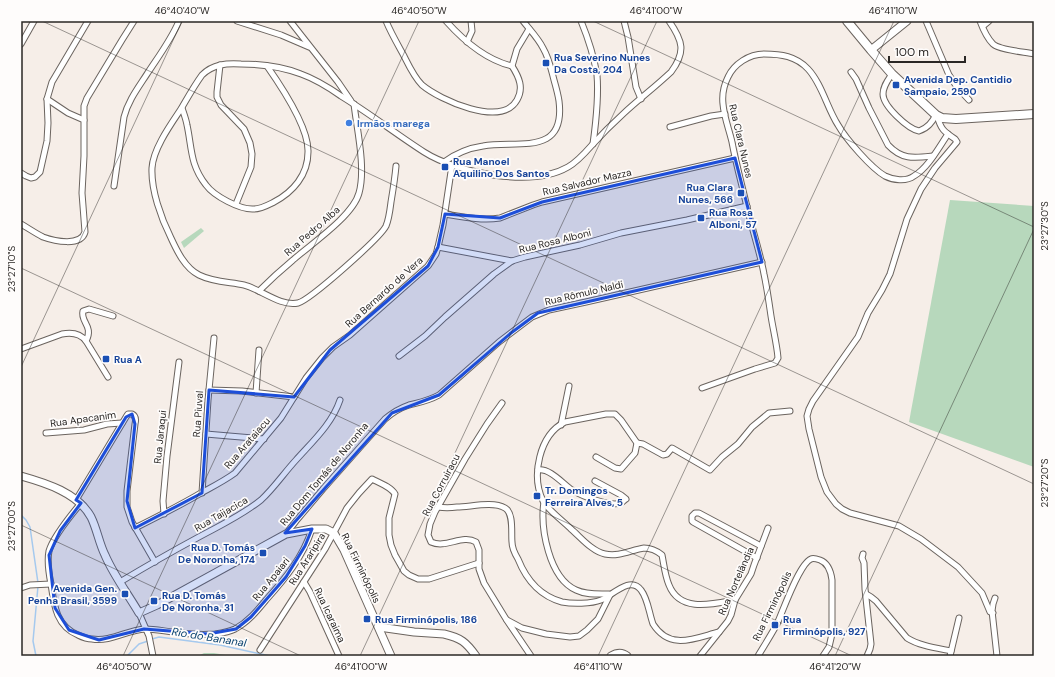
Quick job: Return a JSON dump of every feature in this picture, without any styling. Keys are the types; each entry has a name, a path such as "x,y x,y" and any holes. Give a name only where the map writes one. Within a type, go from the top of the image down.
{"main road":[{"path":"847,21 892,74 936,115 942,118 956,119 1034,114"},
{"path":"871,50 907,21"},
{"path":"21,476 51,486 85,507 92,519 105,555 139,613"},
{"name":"Rua Firminópolis","path":"286,534 312,529 326,529 334,533 344,550 391,656"},
{"name":"Rua Dom Tomás de Noronha","path":"139,613 152,608 286,534"},
{"path":"378,627 452,636 462,640 476,656"},
{"path":"611,656 621,653 627,656"}],"street":[{"path":"21,44 24,34 34,21"},
{"path":"21,173 31,178 35,177 38,175 42,167 48,131 47,99 52,82 88,21"},
{"path":"21,224 44,237 60,241 71,242 78,240 84,235 85,229 82,193 84,106 87,98 134,21"},
{"path":"114,186 124,117 127,107 133,94 173,34 179,21"},
{"path":"237,21 282,35 312,49"},
{"path":"290,21 353,103"},
{"path":"386,21 417,79 437,96 478,111 490,112 502,110 512,106 518,98 520,88 518,77 512,66 494,59 467,42 457,34 446,21"},
{"path":"467,42 472,31 471,21"},
{"path":"444,162 452,156 484,146 530,144 545,140 553,133 560,114 559,97 546,54 523,21"},
{"path":"581,21 596,74 597,109 593,144"},
{"path":"624,21 636,87 641,99"},
{"path":"396,166 387,224 380,234 307,299 297,303 285,302 250,287 204,277 196,274 188,267 180,256 166,229 159,210 153,182 152,167 157,151 202,75 210,68 220,65 245,64 267,66 293,71 308,76 353,103 419,149 432,157 452,165 493,175 514,177 541,176 555,173 575,162 623,114 675,67 680,55 681,46 680,41 669,21"},
{"path":"926,21 949,75 957,87 969,100"},
{"path":"989,21 981,24 988,39 994,45 1034,54"},
{"path":"512,66 518,49 529,29"},
{"name":"Rua Clara Nunes","path":"702,388 755,368 775,363 778,358 762,262 735,158 723,103 726,81 729,74 738,64 746,58 760,54 788,56 798,61 808,69 820,87 837,124 844,134 869,162 882,174 889,178 909,179 918,174 951,136"},
{"path":"220,65 217,97 221,105 244,129 250,143 252,154 251,167 236,204"},
{"path":"182,108 193,161 206,186 212,192 224,200 254,209 279,199 290,191 301,178 307,164 308,145 303,128 292,104 267,66"},
{"path":"851,72 856,79 888,145 898,154 911,158 933,156"},
{"path":"892,74 883,90 883,95 887,106 893,112 907,125 917,131 926,128 936,115"},
{"path":"47,99 61,109 84,120"},
{"name":"Rua Pedro Alba","path":"259,291 339,221 350,210 356,199 359,193 361,181 361,164 353,103"},
{"path":"670,127 711,116 725,114"},
{"path":"936,115 940,127 957,140 956,144 934,168 917,198 905,225 890,274 882,290 868,313 858,337 812,401 807,416 821,476 827,492 836,504 850,513 899,526 921,539 958,567 982,593 990,612 993,613"},
{"path":"943,130 944,124 948,119"},
{"name":"Rua Salvador Mazza","path":"445,214 474,218 500,218 542,202 735,158"},
{"name":"Rua Bernardo de Vera","path":"327,354 333,347 350,335 428,266 436,254 445,214 452,165"},
{"name":"Rua Rosa Alboni","path":"399,356 425,336 494,274 512,262 525,257 580,245 621,233 747,206"},
{"path":"438,247 512,262"},
{"name":"Rua Rômulo Naldi","path":"416,404 439,395 511,333 538,313 762,262"},
{"path":"86,341 89,330 82,314 83,311 89,310 113,316"},
{"path":"21,349 67,333 78,334 86,341 108,377"},
{"name":"Rua Piuval","path":"202,493 214,338"},
{"path":"256,393 259,350"},
{"name":"Rua Arataiacu","path":"135,528 202,493 235,472 281,418 311,371 327,354"},
{"name":"Rua Jaraqui","path":"164,514 163,501 167,456 179,362"},
{"path":"561,425 569,386"},
{"path":"209,390 294,397"},
{"name":"Rua Taijacica","path":"120,582 200,536 234,519 261,500 324,429 337,410 340,400"},
{"name":"Rua Corruiracu","path":"479,563 479,547 475,541 464,540 442,544 431,542 428,535 432,519 438,507 487,424 502,403"},
{"name":"Rua Dom Tomás de Noronha","path":"286,534 384,419 398,410 416,404"},
{"path":"735,600 711,605 690,604 676,596 671,590 668,584 662,555 659,552 644,548 618,554 606,554 590,547 544,502 538,488 538,470 541,452 551,434 565,422 606,414 615,414 637,443 643,444 663,455 667,454 672,448 710,470 745,436 752,427 769,413 790,411"},
{"name":"Rua Apaiari","path":"135,528 128,512 127,501 136,418 134,415 128,414 79,502 51,546 48,561 48,584 55,608 64,626 76,634 99,640 146,629 198,634 215,634 232,630 244,624 251,618 286,577 306,546 312,529"},
{"name":"Rua Apacanim","path":"46,433 80,431 107,424 122,423"},
{"path":"206,434 264,438"},
{"path":"596,457 615,468 621,469 635,453 637,443"},
{"path":"538,470 541,469 547,471 572,490 595,500 617,503 626,499 595,481"},
{"name":"Rua Araripira","path":"260,650 304,582 349,505 372,479 393,491 395,494 389,518 389,535 391,545 404,571 409,575 418,579 429,579 479,563"},
{"path":"544,502 542,511 546,546 550,558 562,578 570,587 582,592 610,594"},
{"path":"438,507 488,505 500,506 507,509 510,515 513,547 522,570 536,587 547,595 562,602 576,603 601,600 610,594 633,584 639,587 645,597 651,619 656,629 670,639 688,641 719,632"},
{"path":"757,558 693,522 692,516 695,513 699,513 761,546"},
{"path":"135,528 154,562"},
{"name":"Rua Nortelândia","path":"700,656 728,621 735,600 751,574 768,528"},
{"path":"863,554 862,558 864,563 865,589 871,644 868,656"},
{"name":"Rua Firminópolis","path":"758,656 776,625 798,574 806,562 814,559 820,560 826,564 832,580 832,634 829,647 823,656"},
{"path":"479,563 479,569 484,583 531,656"},
{"name":"Rua Icaraima","path":"304,582 339,656"},
{"path":"21,588 30,585 48,584"},
{"path":"506,619 522,628 546,634 570,637 579,636 598,619 610,594"},
{"path":"866,594 876,601 903,633 912,641 950,654 958,618"},
{"path":"995,598 993,613 997,656"},
{"path":"139,613 149,636 153,656"}],"highlighted area":[{"path":"735,158 762,262 538,313 511,333 439,395 392,413 285,533 312,529 305,546 286,577 251,617 236,629 208,634 144,629 99,640 69,630 55,608 49,555 60,531 81,503 76,500 126,417 132,414 135,424 127,501 135,528 202,493 209,390 294,397 330,350 428,266 438,247 445,214 500,218 542,202"}],"green space":[{"path":"950,200 1034,206 1034,467 909,422"},
{"path":"201,228 204,231 184,248 181,242"},
{"path":"204,653 214,653 231,656 198,656"}],"waterway":[{"name":"Rio do Bananal","path":"21,515 30,527 38,583"},
{"name":"Rio do Bananal","path":"36,656 33,641 38,586"},
{"name":"Rio do Bananal","path":"152,639 159,637 220,645 270,656"},
{"name":"Rio do Bananal","path":"127,656 139,644 148,641"}],"place":[{"name":"Rua Severino Nunes Da Costa, 204","path":"546,63"},
{"name":"Avenida Dep. Cantidio Sampaio, 2590","path":"896,85"},
{"name":"Irmãos marega","path":"349,123"},
{"name":"Rua Manoel Aquilino Dos Santos","path":"445,167"},
{"name":"Rua Clara Nunes, 566","path":"741,193"},
{"name":"Rua Rosa Alboni, 57","path":"701,218"},
{"name":"Rua A","path":"106,359"},
{"name":"Tr. Domingos Ferreira Alves, 5","path":"537,496"},
{"name":"Rua D. Tomás De Noronha, 174","path":"263,553"},
{"name":"Avenida Gen. Penha Brasil, 3599","path":"125,594"},
{"name":"Rua D. Tomás De Noronha, 31","path":"154,601"},
{"name":"Rua Firminópolis, 186","path":"367,619"},
{"name":"Rua Firminópolis, 927","path":"775,625"}]}
